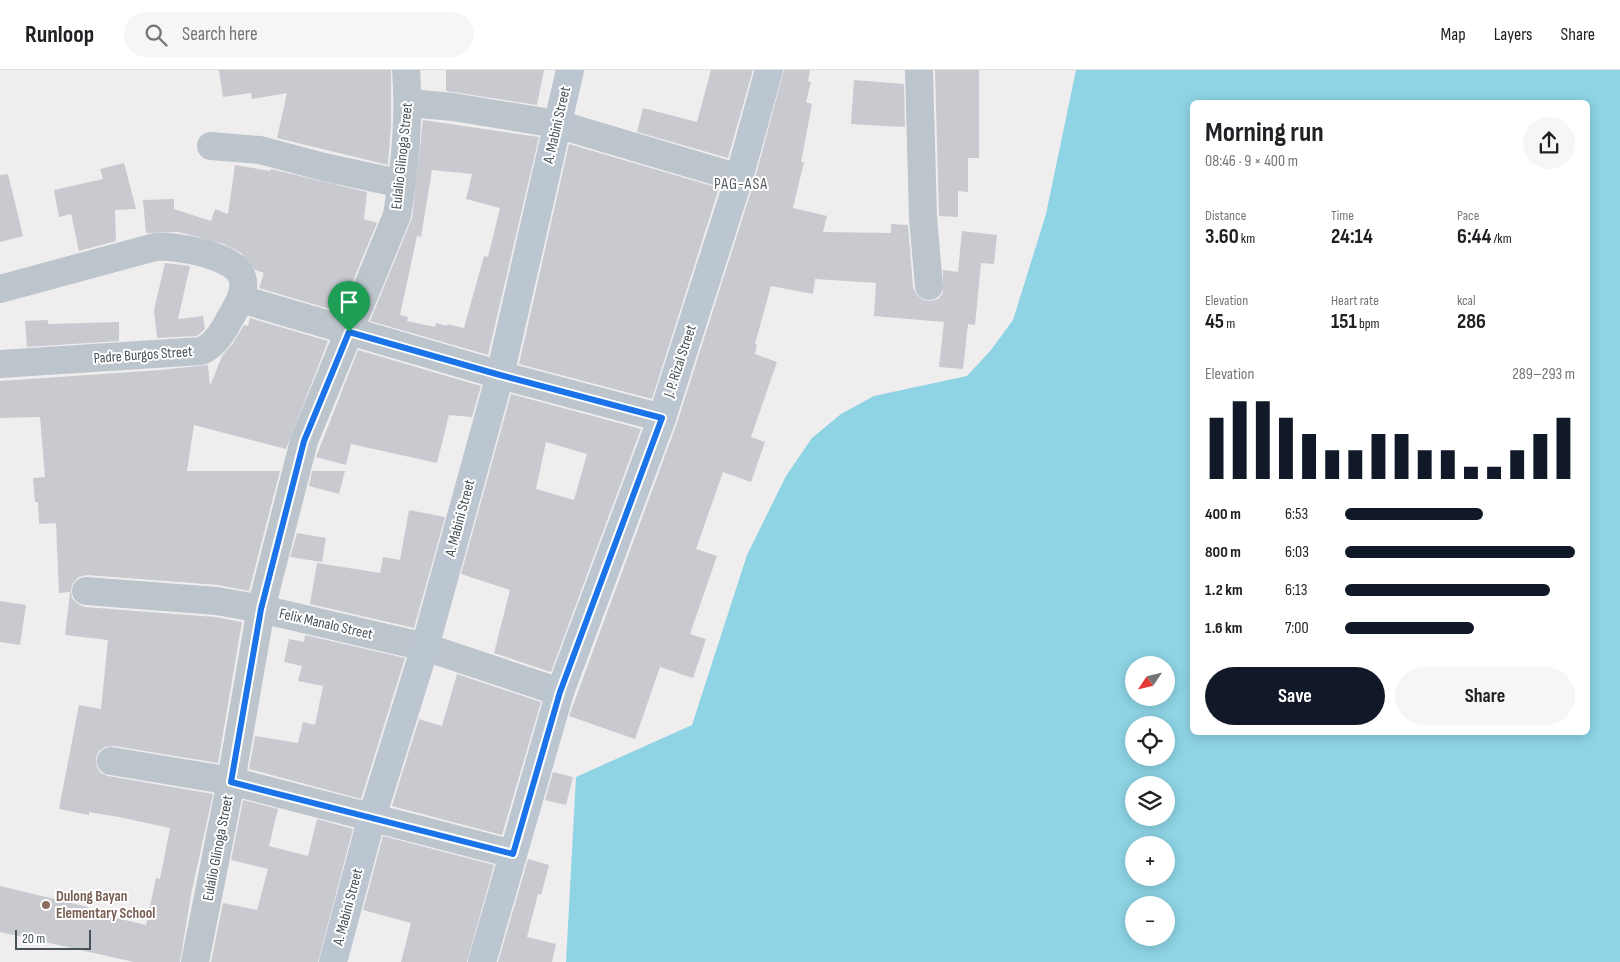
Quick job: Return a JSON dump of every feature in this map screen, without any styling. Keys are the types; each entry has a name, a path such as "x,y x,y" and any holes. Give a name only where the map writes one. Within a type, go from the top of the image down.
{"street":[{"name":"Eulalio Glinoga Street","path":"195,962 231,782 261,609 304,441 397,215 402,184 409,103 406,70"},
{"name":"A. Mabini Street","path":"333,962 372,817 425,647 500,375 570,70"},
{"name":"J. P. Rizal Street","path":"482,962 560,692 662,418 740,178 769,70"},
{"path":"919,70 923,218 930,286"},
{"path":"409,103 462,108 557,124 740,178"},
{"path":"211,146 260,150 324,167 402,184"},
{"path":"0,289 155,247 168,245 186,247 232,264 242,275 241,299 500,375 662,418"},
{"name":"Padre Burgos Street","path":"0,364 202,351 213,345 241,299"},
{"name":"Felix Manalo Street","path":"86,591 217,601 261,609 425,647 560,692"},
{"path":"111,761 231,782 513,854"}],"water":[{"path":"1076,70 1620,70 1620,962 566,962 576,777 692,725 747,555 786,476 812,438 841,414 874,396 967,376 991,350 1013,320 1046,214"}],"building":[{"path":"219,70 391,70 391,124 388,165 277,138 287,93 252,99 251,93 223,97"},
{"path":"446,70 544,70 537,105 446,91"},
{"path":"711,70 753,70 728,158 637,132 643,108 697,122"},
{"path":"784,70 810,70 808,81 811,82 806,102 812,104 801,162 804,162 793,208 827,216 823,232 891,233 891,224 908,225 913,287 917,295 923,300 931,301 938,299 943,293 943,270 958,272 962,231 997,235 994,264 981,263 975,325 968,324 963,369 939,367 944,322 874,316 876,283 815,279 813,294 771,286 755,344 757,345 755,354 777,362 751,437 765,442 751,482 723,472 696,549 717,556 690,634 706,639 693,678 660,667 635,739 569,716 677,423 754,182"},
{"path":"935,70 979,70 979,158 968,158 968,192 958,191 958,217 939,216"},
{"path":"854,80 904,84 905,127 851,124"},
{"path":"423,120 539,137 488,355 370,321 412,218","holes":["432,170 472,174 466,199 500,208 488,257 484,256 464,328 436,323 435,327 407,321 408,317 400,315 417,236 415,235 421,237"]},
{"path":"569,144 719,188 652,399 519,364"},
{"path":"124,163 136,209 115,210 116,241 79,251 71,214 59,217 54,190 103,179 100,169"},
{"path":"235,165 270,171 271,169 367,192 364,219 377,223 340,312 259,288 264,273 255,270 241,253 224,244 179,232 146,233 143,200 174,199 174,209 211,221 215,209 228,214"},
{"path":"8,174 23,236 0,242 0,175"},
{"path":"165,263 190,266 178,319 203,316 205,329 197,336 157,338 154,310"},
{"path":"250,318 328,341 286,449 194,425 187,471 280,471 249,591 218,585 87,575 79,577 73,583 71,589 72,598 78,604 85,607 215,617 242,622 218,763 114,746 105,747 99,751 96,758 97,767 101,773 108,776 213,794 191,895 180,962 134,962 0,932 0,886 88,907 87,911 146,925 156,878 160,879 170,828 119,817 89,812 89,815 59,809 79,705 101,709 108,640 65,635 70,592 59,593 56,523 39,524 38,502 35,502 33,478 45,477 40,417 0,418 0,381 208,365 210,386 222,356 244,325 248,326"},
{"path":"48,320 48,324 119,322 119,341 27,347 25,321"},
{"path":"358,350 481,386 472,417 449,415 437,463 351,444 346,465 316,457"},
{"path":"511,394 641,429 551,672 494,653 510,590 461,574","holes":["546,442 587,454 574,500 536,489"]},
{"path":"312,471 345,471 339,494 309,486"},
{"path":"409,510 445,517 414,628 310,604 317,563 380,573 383,557 400,560"},
{"path":"297,533 326,538 322,562 290,557"},
{"path":"0,601 26,605 20,645 0,642"},
{"path":"305,635 405,658 361,799 249,769 255,736 298,743 303,722 315,725 323,686 298,681 302,666 284,662 289,639 304,642"},
{"path":"457,674 541,702 502,835 392,806 419,719 442,726"},
{"path":"553,772 573,777 566,805 545,800"},
{"path":"243,800 278,809 269,846 308,856 317,819 353,829 318,962 211,962 223,903 257,910 268,869 231,860"},
{"path":"383,836 494,865 467,962 401,962 411,923 363,910"},
{"path":"528,859 549,865 541,895 538,894 527,937 556,944 552,962 498,962"}],"place":[{"name":"Dulong Bayan Elementary School","path":"46,905"}],"district":[{"name":"PAG-ASA","path":"741,184"}],"route":[{"path":"349,332 662,418 560,692 513,854 231,782 261,609 304,441 349,332"}]}
